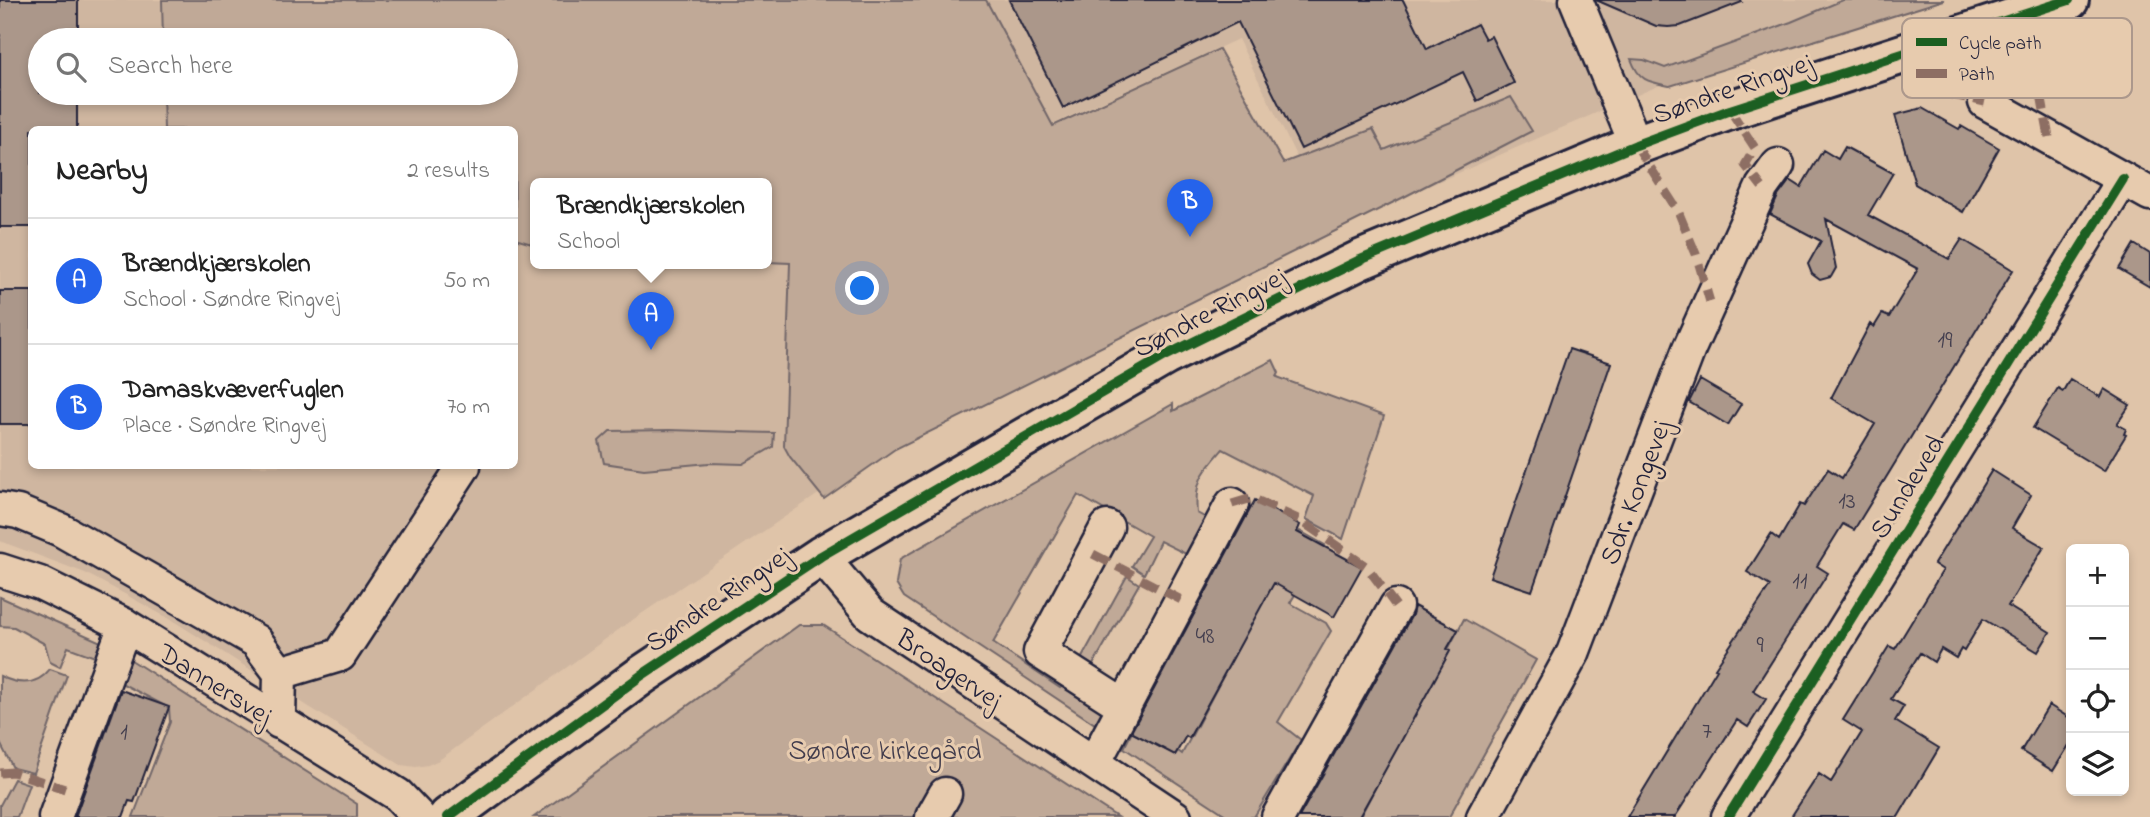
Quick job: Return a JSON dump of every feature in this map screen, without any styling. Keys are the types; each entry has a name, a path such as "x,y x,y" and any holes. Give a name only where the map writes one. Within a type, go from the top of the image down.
{"main road":[{"name":"Søndre Ringvej","path":"2013,18 2068,0"},
{"name":"Søndre Ringvej","path":"448,817 642,675 821,556 1166,356 1360,260 1636,145 1730,110 1902,54"}],"street":[{"path":"1576,0 1636,145"},
{"path":"1985,102 2137,186"},
{"name":"Sdr. Kongevej","path":"1483,817 1573,653 1689,349 1762,187 1778,165"},
{"name":"Sundeved","path":"1728,817 2137,186"},
{"path":"280,673 340,655 462,469"},
{"path":"1094,763 1232,504"},
{"path":"0,509 18,512 61,530 256,642 280,673 279,723"},
{"path":"1107,527 1040,652 1124,706"},
{"name":"Broagervej","path":"821,556 870,614 1175,817"},
{"name":"Dannersvej","path":"0,570 40,583 125,625 398,795 419,817"},
{"path":"1278,817 1396,606"},
{"path":"55,817 125,625"}],"shaded area":[{"path":"0,0 797,0 784,446 820,493 625,625 439,760 416,767 401,765 175,622 85,573 0,541"},
{"path":"956,0 1908,0 1681,76 1332,228 1238,39 1040,130"}],"green space":[{"path":"162,0 986,0 1053,126 1219,49 1283,163 1373,129 1384,150 1511,97 1532,131 895,449 824,499 784,446 790,263 772,262 772,178 530,178 530,244 518,240 518,126 164,126 163,105 518,105 518,28 163,28"},
{"path":"1843,0 1944,0 1670,86 1645,79 1637,72 1631,59 1644,60 1665,68"},
{"path":"1273,360 1279,373 1277,377 1384,416 1343,539 1306,519 1314,496 1223,449 1201,478 1197,493 1197,513 1206,518 1186,554 1160,541 1144,574 1132,566 1150,536 1078,495 993,643 1060,688 1066,684 1106,708 1095,724 904,597 896,584 900,559 1173,404 1173,411"},
{"path":"610,431 774,433 773,447 743,464 709,463 644,469 604,463 599,441"},
{"path":"1300,531 1325,545 1290,603 1326,623 1331,631 1278,722 1301,740 1254,817 1229,817 1124,748 1132,732 1175,755 1178,751 1182,754"},
{"path":"1127,576 1139,584 1090,670 1079,663"},
{"path":"0,597 101,642 95,657 68,647 60,667 50,662 45,644 14,627 0,626"},
{"path":"1464,619 1536,660 1449,817 1360,817"},
{"name":"Søndre kirkegård","path":"799,625 823,625 1117,817 534,817"},
{"path":"128,658 357,804 357,817 133,817 170,722 169,708 121,683"},
{"path":"50,669 67,675 33,773 13,768 0,743 0,676 27,683 39,679"},
{"path":"14,779 29,784 17,817 0,817 0,805"}],"building":[{"path":"0,0 78,0 78,28 28,28 28,105 77,105 77,126 28,126 28,227 0,227"},
{"path":"1009,0 1403,0 1427,49 1477,24 1485,39 1491,36 1514,83 1477,101 1463,72 1301,149 1238,22 1063,108"},
{"path":"1596,0 1742,2 1680,26 1668,27 1656,26"},
{"path":"1922,108 1999,148 1963,212 1915,184 1895,115"},
{"path":"1845,147 1893,173 1868,215 1949,259 1962,239 2013,270 1854,530 1843,524 1817,566 1828,573 1753,691 1766,699 1748,727 1737,720 1675,817 1627,817 1717,669 1715,668 1770,586 1747,572 1771,534 1779,540 1800,504 1804,506 1828,469 1842,478 1875,424 1831,398 1870,324 1874,327 1882,314 1889,317 1918,269 1826,219 1836,268 1831,277 1820,280 1812,274 1808,264 1821,241 1770,214 1778,196 1790,180 1801,187 1823,150 1838,159"},
{"path":"2134,244 2150,254 2150,287 2119,269"},
{"path":"0,291 28,291 28,424 0,424"},
{"path":"1569,349 1611,363 1532,591 1490,577"},
{"path":"2070,379 2100,397 2104,389 2130,405 2117,424 2126,429 2126,435 2104,471 2033,428 2058,388 2063,391"},
{"path":"1700,380 1741,404 1728,425 1689,402"},
{"path":"1992,470 2031,495 2012,528 2044,547 2008,606 2050,632 2038,652 1983,619 1964,651 1961,649 1956,658 1941,649 1934,662 1920,653 1891,699 1904,706 1895,721 1939,748 1898,817 1791,817 1819,774 1831,782 1862,732 1843,720 1889,646 1895,649 1943,570 1934,564"},
{"path":"1255,500 1300,525 1297,532 1362,567 1334,617 1274,583 1189,738 1186,736 1175,755 1131,732"},
{"path":"1414,606 1458,630 1447,649 1450,651 1398,747 1359,817 1299,817 1412,615"},
{"path":"121,690 169,707 134,802 129,801 123,817 75,817"},
{"path":"2049,705 2066,716 2066,750 2053,771 2021,751"}],"marked path":[{"path":"1966,98 1985,102"},
{"path":"2042,98 2049,137"},
{"path":"1730,110 1755,148 1745,165 1762,187"},
{"path":"1636,145 1678,211 1696,254 1710,302"},
{"path":"1232,504 1252,498 1300,520 1367,567 1396,606"},
{"path":"1093,554 1181,600"},
{"path":"0,773 13,772 65,789"}],"cycle path":[{"path":"2014,18 2069,0"},
{"path":"448,817 642,675 821,556 1165,356 1360,260 1636,145 1730,110 1902,54"},
{"path":"1728,817 2123,179"}],"place":[{"name":"Damaskvæverfuglen","path":"1190,237"},
{"name":"Brændkjærskolen","path":"651,350"}]}
